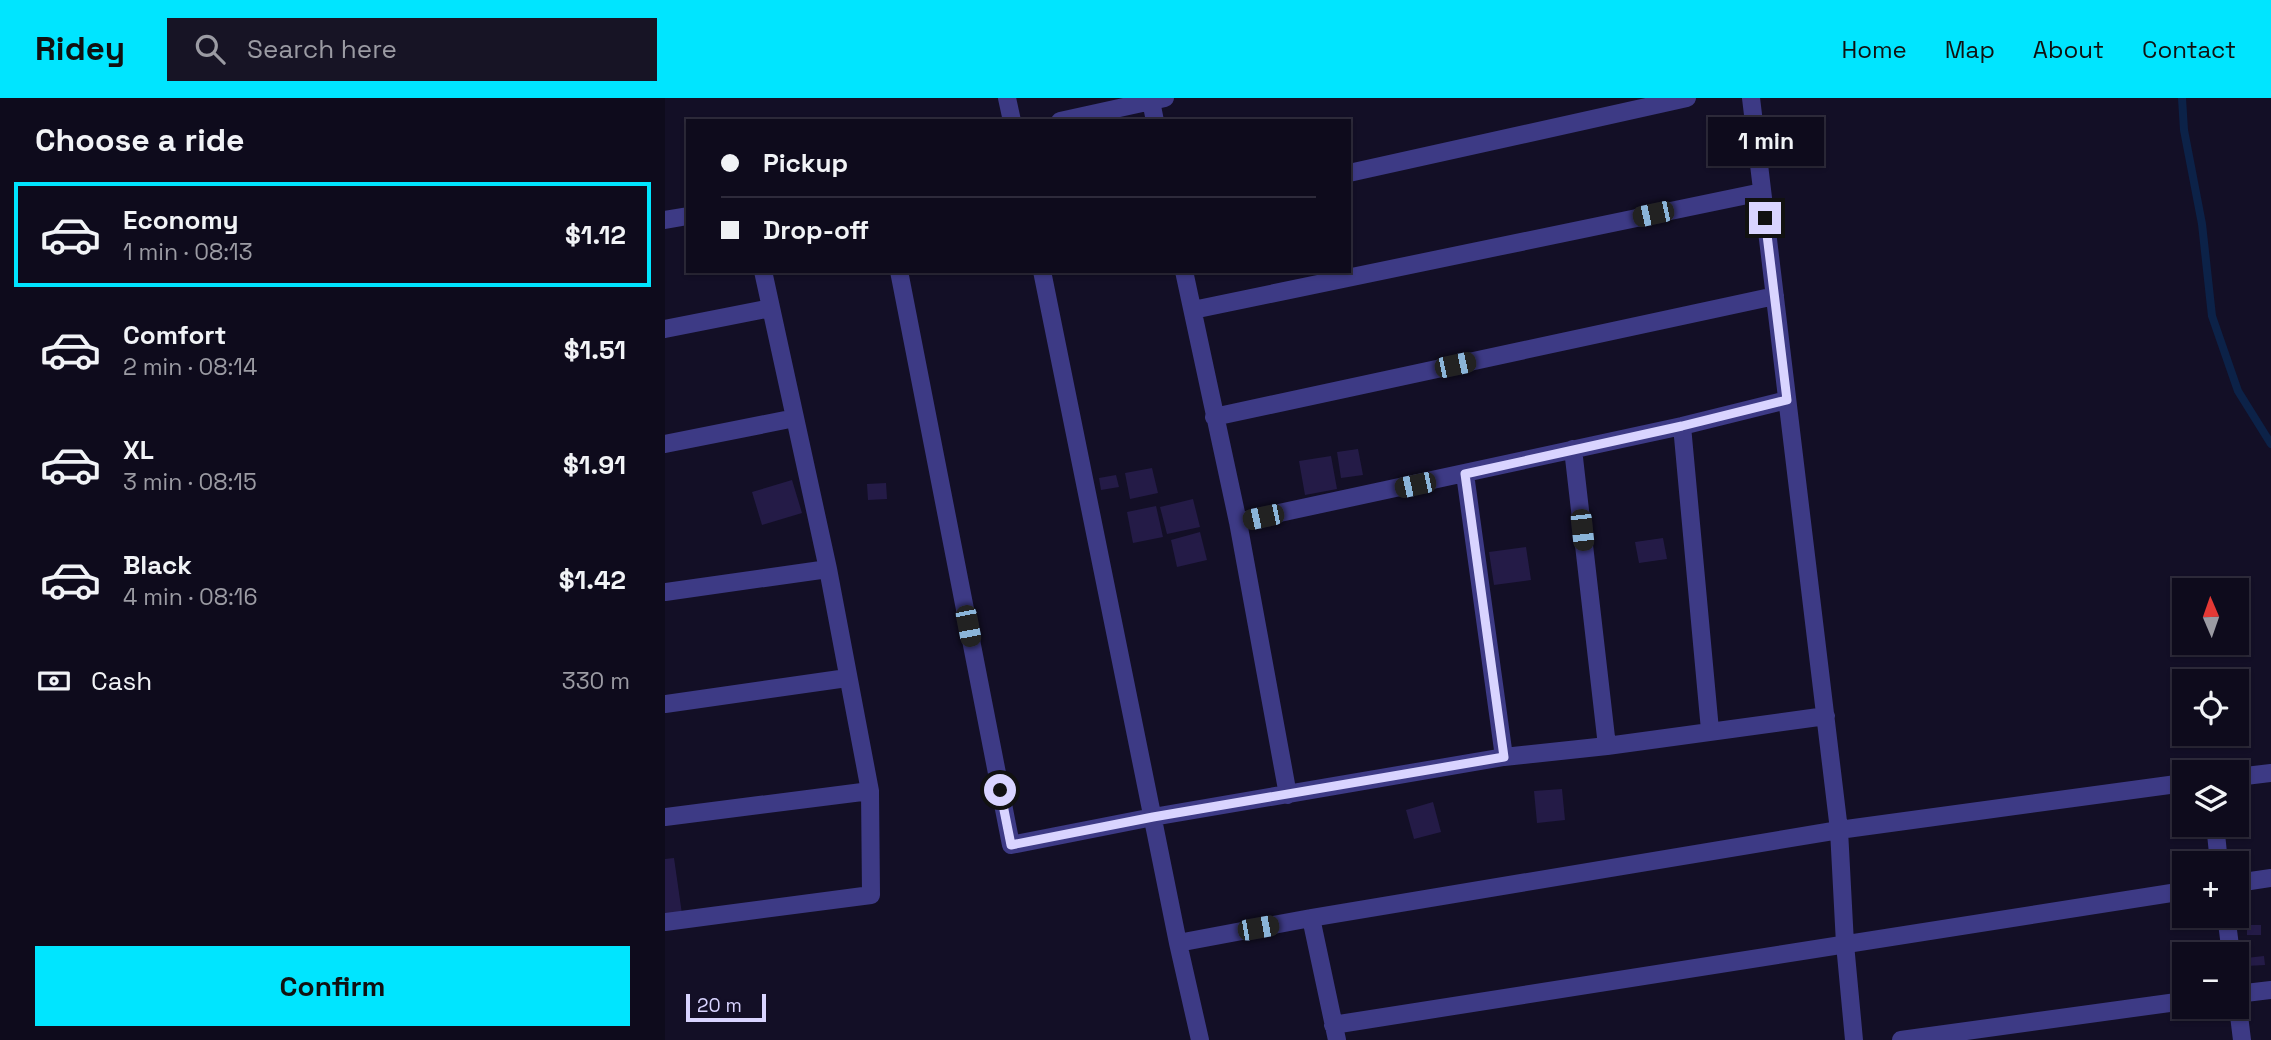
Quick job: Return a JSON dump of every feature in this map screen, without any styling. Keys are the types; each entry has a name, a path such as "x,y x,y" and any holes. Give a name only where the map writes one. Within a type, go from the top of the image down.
{"street":[{"path":"1007,98 1012,119"},
{"path":"1351,173 1687,98"},
{"path":"1751,98 1839,830 1854,1040"},
{"path":"1069,119 1158,99 1155,119"},
{"path":"1193,310 1762,192"},
{"path":"665,220 686,216"},
{"path":"665,922 870,895 870,791 828,569 763,273"},
{"path":"899,273 1011,845 1153,817 1504,757 1826,716"},
{"path":"1042,273 1200,1040"},
{"path":"1184,273 1238,522 1288,794"},
{"path":"1214,417 1775,296"},
{"path":"665,330 771,308"},
{"path":"1238,522 1682,426 1787,400"},
{"path":"665,444 795,418"},
{"path":"1682,426 1710,730"},
{"path":"1573,449 1607,746"},
{"path":"1465,474 1504,757"},
{"path":"665,592 828,569"},
{"path":"665,704 847,678"},
{"path":"2249,775 2271,773"},
{"path":"1178,943 1311,918 1839,830 2172,785"},
{"path":"665,817 870,791"},
{"path":"2249,881 2271,878"},
{"path":"1311,918 1335,1032 1846,944 2172,893"},
{"path":"2249,994 2271,989"},
{"path":"1901,1040 2172,1003"},
{"path":"2240,1019 2242,1040"}],"building":[{"path":"1358,449 1363,475 1341,478 1337,452"},
{"path":"1331,456 1337,489 1305,495 1299,461"},
{"path":"1152,468 1158,493 1130,499 1125,473"},
{"path":"1116,475 1119,487 1101,490 1099,478"},
{"path":"792,480 802,513 762,525 752,492"},
{"path":"886,483 887,499 868,500 867,484"},
{"path":"1193,499 1200,527 1167,534 1160,507"},
{"path":"1156,506 1163,537 1133,543 1127,512"},
{"path":"1200,532 1207,560 1177,567 1171,540"},
{"path":"1663,538 1667,559 1639,563 1635,542"},
{"path":"1526,547 1531,580 1494,585 1489,552"},
{"path":"1562,789 1565,820 1537,823 1534,791"},
{"path":"1433,802 1441,832 1414,839 1406,810"},
{"path":"674,858 682,914 665,916 665,859"},
{"path":"2249,925 2261,925 2261,935 2247,935"},
{"path":"2264,956 2265,965 2249,966 2249,958"}],"waterway":[{"path":"2182,98 2184,130 2202,224 2212,316 2238,391 2271,444"}],"route":[{"path":"1000,790 1011,845 1153,817 1504,757 1465,474 1787,400 1765,218"}]}
